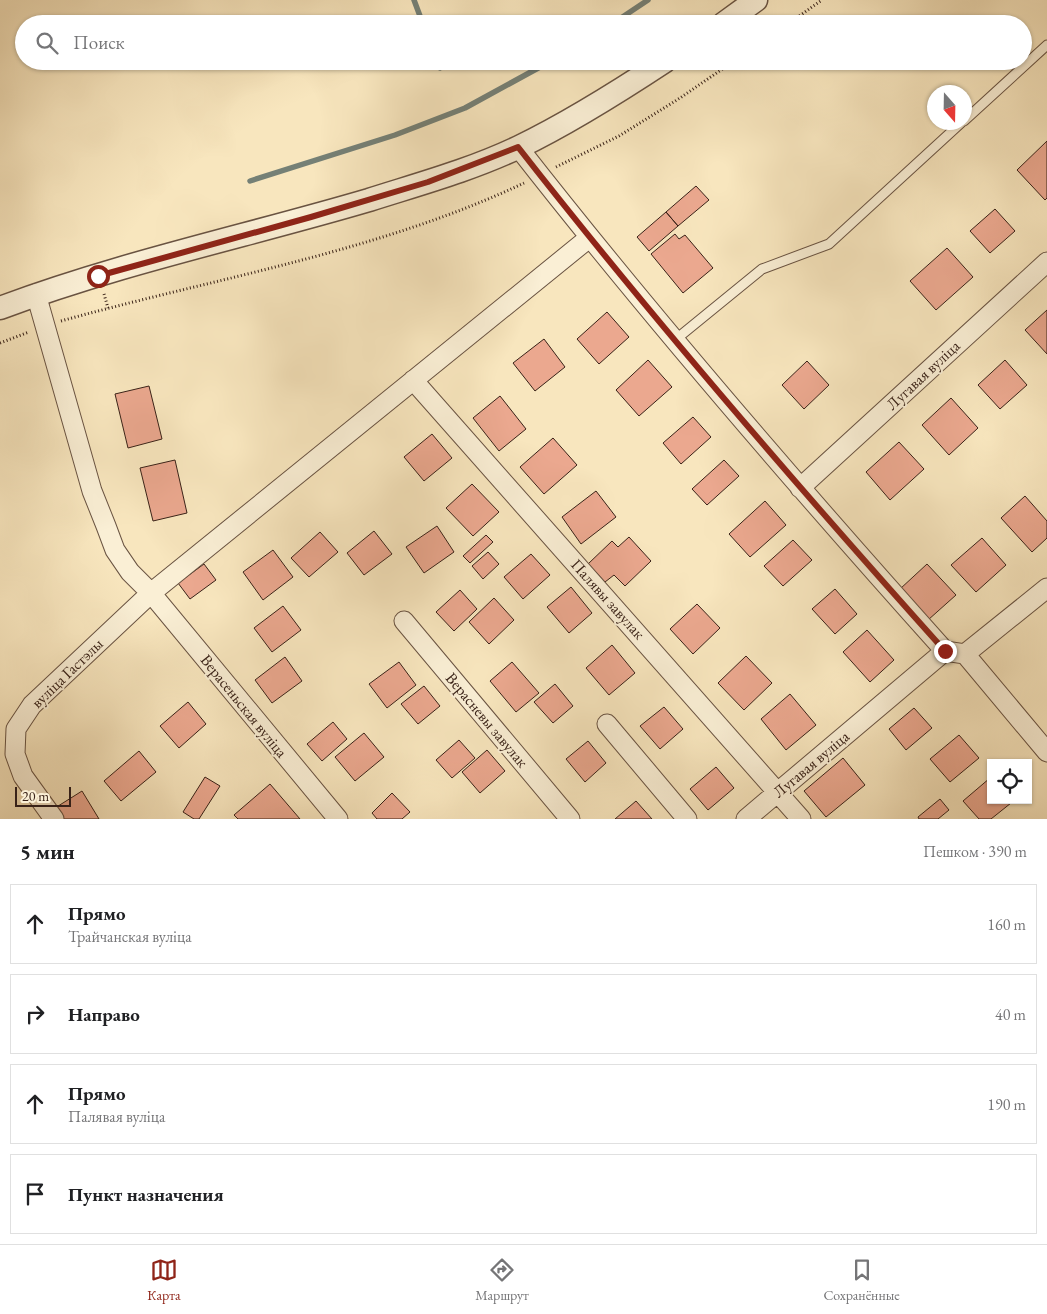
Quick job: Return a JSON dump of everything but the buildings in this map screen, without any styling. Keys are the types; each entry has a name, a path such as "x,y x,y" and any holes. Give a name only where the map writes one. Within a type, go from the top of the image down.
{"street":[{"path":"735,15 756,0"},
{"path":"0,308 36,294 428,182 518,147 614,94 651,70"},
{"path":"518,147 589,238 800,488 945,651 965,654 1047,752"},
{"name":"вуліца Гастэлы","path":"54,819 23,776 15,754 16,730 32,705 151,592 589,238"},
{"name":"Лугавая вуліца","path":"800,488 1047,262"},
{"name":"Верасеньская вуліца","path":"36,294 92,491 115,550 130,572 151,592 338,819"},
{"name":"Палявы завулак","path":"413,380 801,819"},
{"path":"965,654 1047,588"},
{"name":"Верасневы завулак","path":"404,621 570,819"},
{"name":"Лугавая вуліца","path":"746,819 945,651"},
{"path":"607,724 687,819"}],"lane":[{"path":"1032,59 1047,45"},
{"path":"972,114 1020,70"},
{"path":"675,340 762,269 829,244 954,130"}],"path":[{"path":"801,15 822,0"},
{"path":"108,308 313,256 400,231 505,191 619,136 721,70"}],"waterway":[{"path":"414,0 420,15"},
{"path":"626,15 648,0"},
{"path":"250,181 395,135 465,108 535,70"}],"route":[{"path":"98,276 311,217 428,182 518,147 589,238 800,488 945,651"}]}
